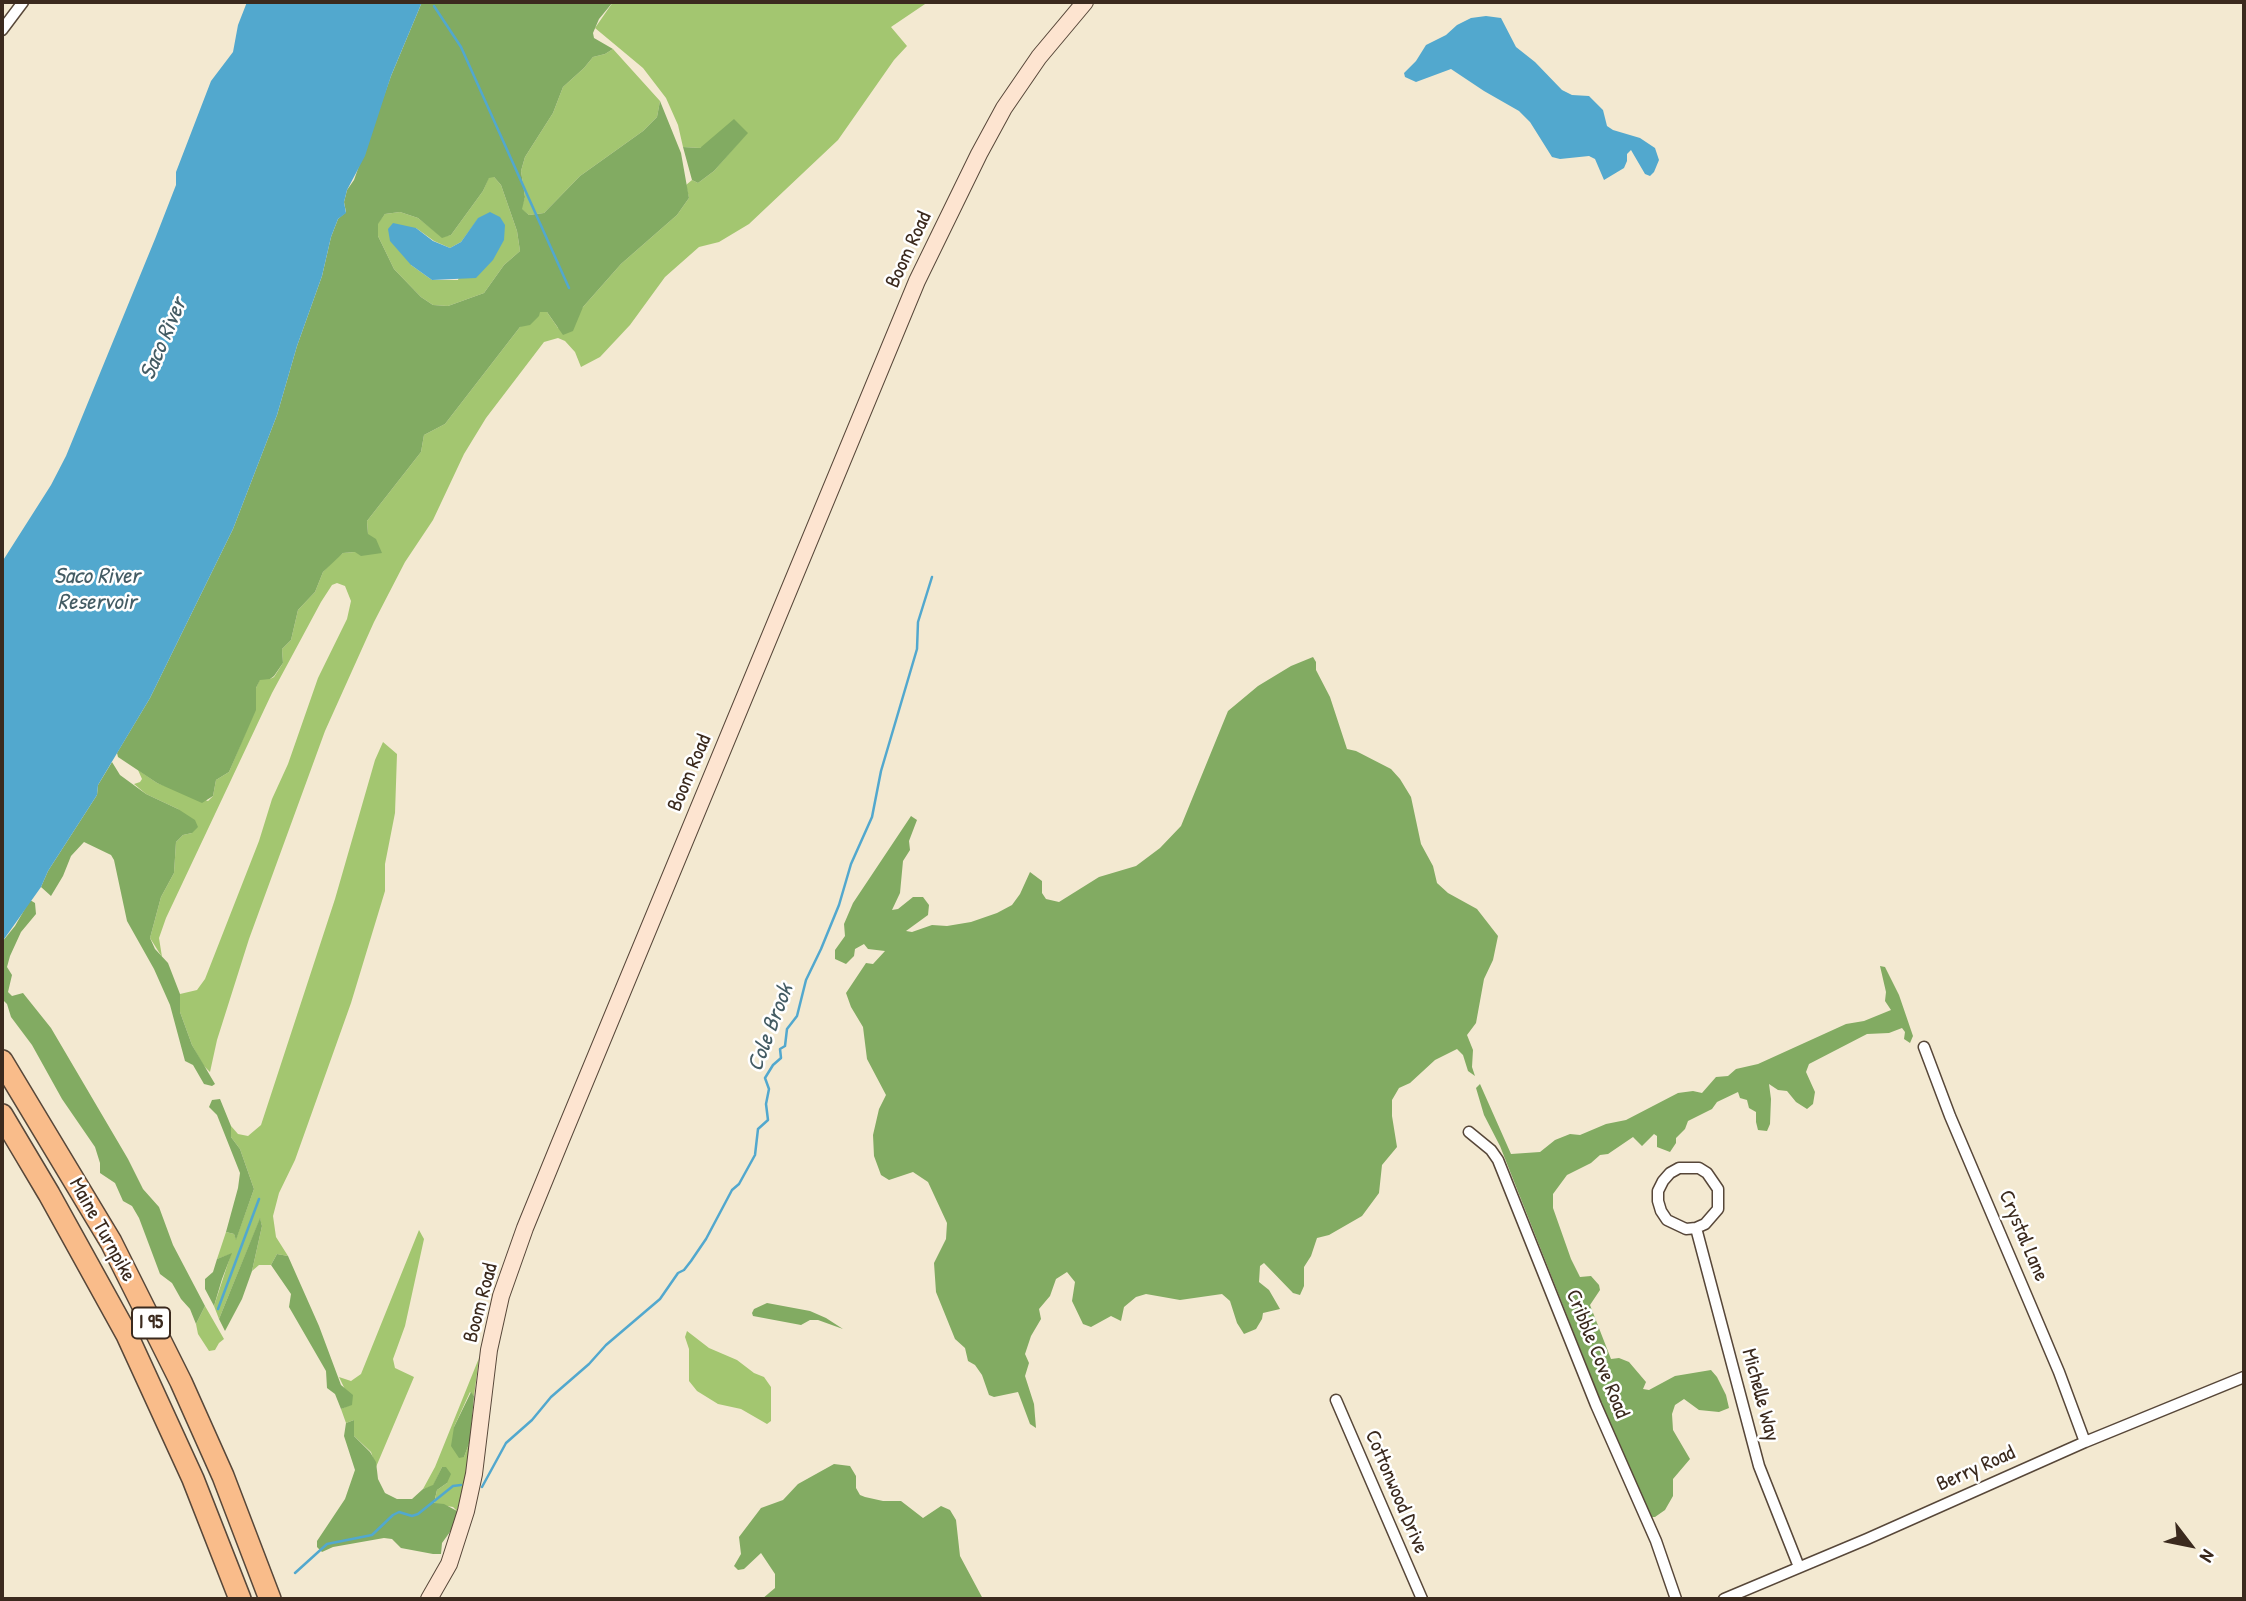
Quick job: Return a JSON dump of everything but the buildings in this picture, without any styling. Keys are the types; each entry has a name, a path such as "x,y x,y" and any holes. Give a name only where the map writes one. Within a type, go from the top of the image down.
{"highway":[{"name":"Maine Turnpike","path":"2,1061 111,1242 176,1370 223,1476 270,1599"},
{"name":"Maine Turnpike","path":"2,1115 127,1335 193,1479 240,1599"}],"street":[{"path":"2,30 23,2"},
{"name":"Boom Road","path":"429,1599 445,1573 463,1523 474,1474 489,1350 501,1296 525,1228 581,1089 917,281 998,118 1046,48 1085,2"},
{"name":"Crystal Lane","path":"1924,1047 2085,1442"},
{"name":"Cribble Cove Road","path":"1469,1132 1491,1150 1498,1160 1596,1405 1656,1541 1676,1599"},
{"path":"1679,1168 1699,1168 1707,1173 1718,1189 1718,1209 1713,1217 1696,1228 1676,1226 1667,1220 1661,1211 1658,1191 1663,1181 1679,1168"},
{"name":"Michelle Way","path":"1696,1228 1759,1466 1800,1567"},
{"name":"Berry Road","path":"1724,1599 2085,1442 2244,1377"},
{"name":"Cottonwood Drive","path":"1336,1400 1422,1599"}],"green space":[{"path":"422,2 613,2 599,19 593,33 594,38 613,49 593,57 563,87 553,113 525,157 521,171 525,197 522,209 529,215 544,213 580,176 643,131 657,117 660,101 681,153 689,198 677,215 621,264 583,307 573,331 563,335 547,312 540,312 530,325 520,327 445,424 424,435 421,452 367,521 368,534 376,539 382,553 361,556 355,552 343,553 323,572 315,592 298,610 291,640 282,649 283,663 274,676 260,680 256,688 256,710 229,772 216,780 213,796 202,803 157,783 118,757 117,753 150,698 233,529 277,415 297,346 322,276 331,237 338,219 346,212 344,202 347,190 354,180 391,76","holes":["494,177 501,185 517,231 520,251 504,265 484,293 448,306 433,305 421,297 394,269 378,236 378,224 385,214 400,212 418,218 442,238 451,235 483,191 489,178"]},
{"path":"613,2 928,2 891,27 907,46 894,60 838,140 749,224 719,242 699,247 665,277 630,325 600,357 581,367 575,352 565,341 558,338 544,342 486,418 464,454 433,520 405,562 374,622 325,731 249,939 217,1040 210,1072 192,1045 180,1012 180,994 197,990 205,979 259,841 272,799 288,764 318,678 347,619 351,601 345,586 337,583 332,585 272,693 166,918 159,938 162,957 150,938 161,897 174,873 176,842 183,835 192,833 178,809 146,794 134,784 142,779 138,770 157,783 208,801 213,796 216,780 229,772 255,710 256,688 260,679 274,677 283,663 282,649 291,640 298,610 315,592 323,572 334,560 343,553 355,552 368,534 367,521 421,452 424,435 445,424 520,327 540,311 547,312 558,328 583,307 621,264 677,215 689,198 686,185 692,180 698,183 714,171 747,133 742,129 700,148 683,147 678,125 666,98 643,68 595,28"},
{"path":"613,49 660,101 657,117 643,131 580,176 544,213 529,215 521,209 525,197 521,171 525,157 553,113 563,87 593,57"},
{"path":"734,119 748,133 714,171 698,183 692,180 683,147 700,148"},
{"path":"489,177 494,177 501,185 517,231 520,251 504,265 484,293 448,306 433,305 421,297 394,269 378,236 378,223 385,214 400,212 418,218 442,237 451,235 483,191","holes":["478,219 458,280 432,280 411,265 416,228 450,248 461,242"]},
{"path":"1313,657 1347,749 1391,769 1400,779 1411,797 1421,844 1433,866 1437,883 1448,893 1477,909 1498,936 1493,960 1484,979 1476,1023 1467,1035 1473,1050 1472,1067 1475,1076 1468,1071 1463,1055 1457,1049 1435,1060 1410,1083 1399,1088 1392,1100 1397,1147 1382,1165 1379,1193 1362,1216 1329,1235 1317,1238 1304,1267 1304,1286 1300,1295 1293,1293 1264,1263 1260,1266 1259,1282 1269,1290 1280,1309 1263,1313 1256,1329 1244,1334 1237,1323 1230,1301 1222,1294 1180,1300 1146,1294 1136,1297 1124,1307 1121,1321 1111,1316 1091,1327 1083,1324 1072,1301 1075,1282 1067,1272 1056,1279 1050,1296 1039,1309 1041,1319 1025,1354 1029,1363 1025,1376 1034,1404 1036,1428 1030,1424 1018,1392 994,1397 989,1395 982,1375 975,1365 968,1361 965,1348 955,1339 936,1292 934,1263 946,1239 947,1223 928,1182 913,1172 889,1180 881,1175 874,1156 873,1135 879,1109 886,1095 867,1059 863,1027 846,993 866,963 873,964 885,951 868,949 864,944 855,949 854,956 846,964 835,959 835,950 845,936 844,924 853,903 911,816 917,820 909,841 910,850 903,861 900,893 892,910 898,909 913,897 923,897 929,905 928,915 906,931 912,932 932,925 947,926 971,922 997,913 1012,905 1030,872 1042,881 1042,893 1046,899 1059,902 1099,877 1136,866 1160,848 1181,826 1228,711 1258,686 1291,666"},
{"path":"383,742 397,754 395,813 385,864 385,891 351,1003 295,1160 279,1193 273,1216 276,1237 288,1256 277,1254 271,1265 259,1265 252,1271 262,1226 260,1219 219,1319 214,1306 231,1254 217,1259 226,1232 234,1234 236,1239 254,1189 240,1149 231,1137 231,1126 238,1134 248,1136 261,1125 335,899 375,760"},
{"path":"112,762 120,775 146,794 195,820 198,827 176,842 174,873 161,897 150,938 155,949 168,963 180,994 180,1012 192,1045 215,1084 212,1086 204,1084 193,1065 185,1061 170,1005 154,969 127,921 111,855 84,842 71,856 51,896 41,887 48,871 97,795 98,785"},
{"path":"30,900 35,903 36,914 21,932 10,956 7,967 12,975 8,992 12,996 23,993 51,1028 143,1189 159,1207 173,1245 205,1306 196,1324 190,1309 172,1283 160,1274 132,1206 123,1201 115,1183 100,1173 95,1147 62,1099 2,999 2,942"},
{"path":"1880,966 1885,967 1899,995 1913,1036 1910,1043 1904,1039 1905,1032 1902,1028 1889,1033 1867,1034 1809,1064 1806,1072 1815,1092 1813,1104 1807,1109 1796,1102 1787,1091 1778,1090 1769,1084 1770,1124 1767,1131 1758,1130 1756,1112 1749,1108 1747,1100 1740,1098 1738,1092 1688,1121 1670,1152 1657,1147 1657,1136 1654,1134 1642,1146 1633,1137 1608,1154 1600,1155 1591,1163 1567,1175 1553,1194 1553,1208 1580,1277 1591,1276 1599,1285 1600,1290 1590,1305 1611,1359 1619,1358 1629,1362 1646,1382 1643,1389 1649,1390 1675,1376 1711,1370 1726,1395 1729,1408 1719,1412 1699,1410 1684,1399 1675,1405 1672,1414 1673,1430 1690,1459 1673,1479 1673,1496 1665,1510 1651,1517 1619,1447 1500,1146 1484,1115 1476,1088 1480,1084 1511,1154 1540,1152 1555,1140 1626,1120 1678,1093 1702,1093 1716,1077 1728,1076 1736,1069 1758,1064 1846,1024 1864,1021 1891,1010 1885,1001 1886,992"},
{"path":"220,1099 231,1126 231,1137 240,1149 254,1189 236,1240 234,1234 226,1232 240,1173 217,1115 209,1107 212,1100"},
{"path":"260,1218 262,1226 252,1271 242,1299 225,1331 219,1319"},
{"path":"419,1230 424,1239 405,1326 393,1359 395,1368 414,1377 376,1467 371,1452 354,1436 354,1420 346,1423 341,1409 352,1404 339,1377 351,1381 361,1374"},
{"path":"232,1253 214,1306 205,1289 205,1279 213,1272 217,1259"},
{"path":"277,1254 288,1256 341,1385 353,1395 352,1405 341,1409 335,1394 327,1388 326,1371 289,1307 291,1294 271,1265"},
{"path":"767,1303 810,1311 843,1329 818,1320 810,1320 801,1325 753,1316 754,1309"},
{"path":"205,1306 224,1339 215,1350 209,1351 198,1334 196,1324"},
{"path":"687,1331 709,1348 737,1360 764,1377 771,1387 771,1421 767,1424 741,1409 718,1404 697,1391 689,1381 689,1349 685,1337"},
{"path":"479,1358 474,1396 470,1392 454,1427 464,1457 470,1441 466,1475 457,1511 453,1507 434,1504 437,1490 447,1483 442,1467 433,1486 423,1489 435,1467"},
{"path":"471,1392 474,1396 470,1441 464,1457 459,1458 451,1446 454,1427"},
{"path":"354,1420 354,1436 376,1462 378,1479 385,1493 397,1499 412,1499 423,1489 433,1485 442,1467 446,1467 451,1474 447,1483 437,1490 434,1503 444,1504 457,1511 455,1525 442,1543 441,1554 401,1548 392,1539 384,1538 333,1547 322,1552 317,1547 317,1541 345,1499 355,1470 344,1436 346,1423"},
{"path":"834,1464 850,1466 856,1476 856,1488 860,1495 865,1497 901,1501 923,1518 941,1506 950,1510 956,1520 960,1556 983,1599 762,1599 775,1588 775,1574 761,1553 744,1569 738,1570 734,1566 741,1554 739,1537 761,1508 783,1500 798,1484"}],"water":[{"name":"Saco River Reservoir","path":"247,2 422,2 391,76 365,156 347,190 344,202 346,213 338,219 331,237 322,276 297,346 277,415 233,529 150,698 98,785 97,795 48,871 41,887 2,942 2,562 51,485 66,456 176,185 176,172 211,81 233,52 238,25"},
{"path":"1471,18 1501,18 1516,47 1562,90 1572,95 1589,96 1603,110 1607,126 1640,138 1655,148 1659,160 1654,172 1650,176 1645,174 1631,150 1627,154 1624,168 1604,180 1595,159 1589,156 1560,159 1552,157 1530,122 1519,111 1451,69 1416,82 1405,77 1404,73 1426,45"},
{"path":"490,212 500,217 505,225 504,240 493,260 476,278 432,280 411,265 390,241 388,229 393,223 416,228 433,241 450,248 461,242 478,218"}],"waterway":[{"path":"434,6 461,47 569,288"},
{"name":"Cole Brook","path":"482,1487 506,1443 606,1345 660,1299 678,1273 684,1270 706,1239 732,1190 739,1184 755,1155 758,1129 768,1120 766,1104 769,1089 765,1078 781,1058 780,1049 785,1046 787,1029 797,1016 806,980 839,905 851,864 872,817 881,771 917,649 918,622 932,577"},
{"path":"218,1309 259,1199"},
{"name":"Cole Brook","path":"295,1573 327,1544 372,1535 393,1515 399,1512 412,1516 418,1514 453,1486 461,1485"}],"water label":[{"name":"Saco River","path":"164,339"}]}
